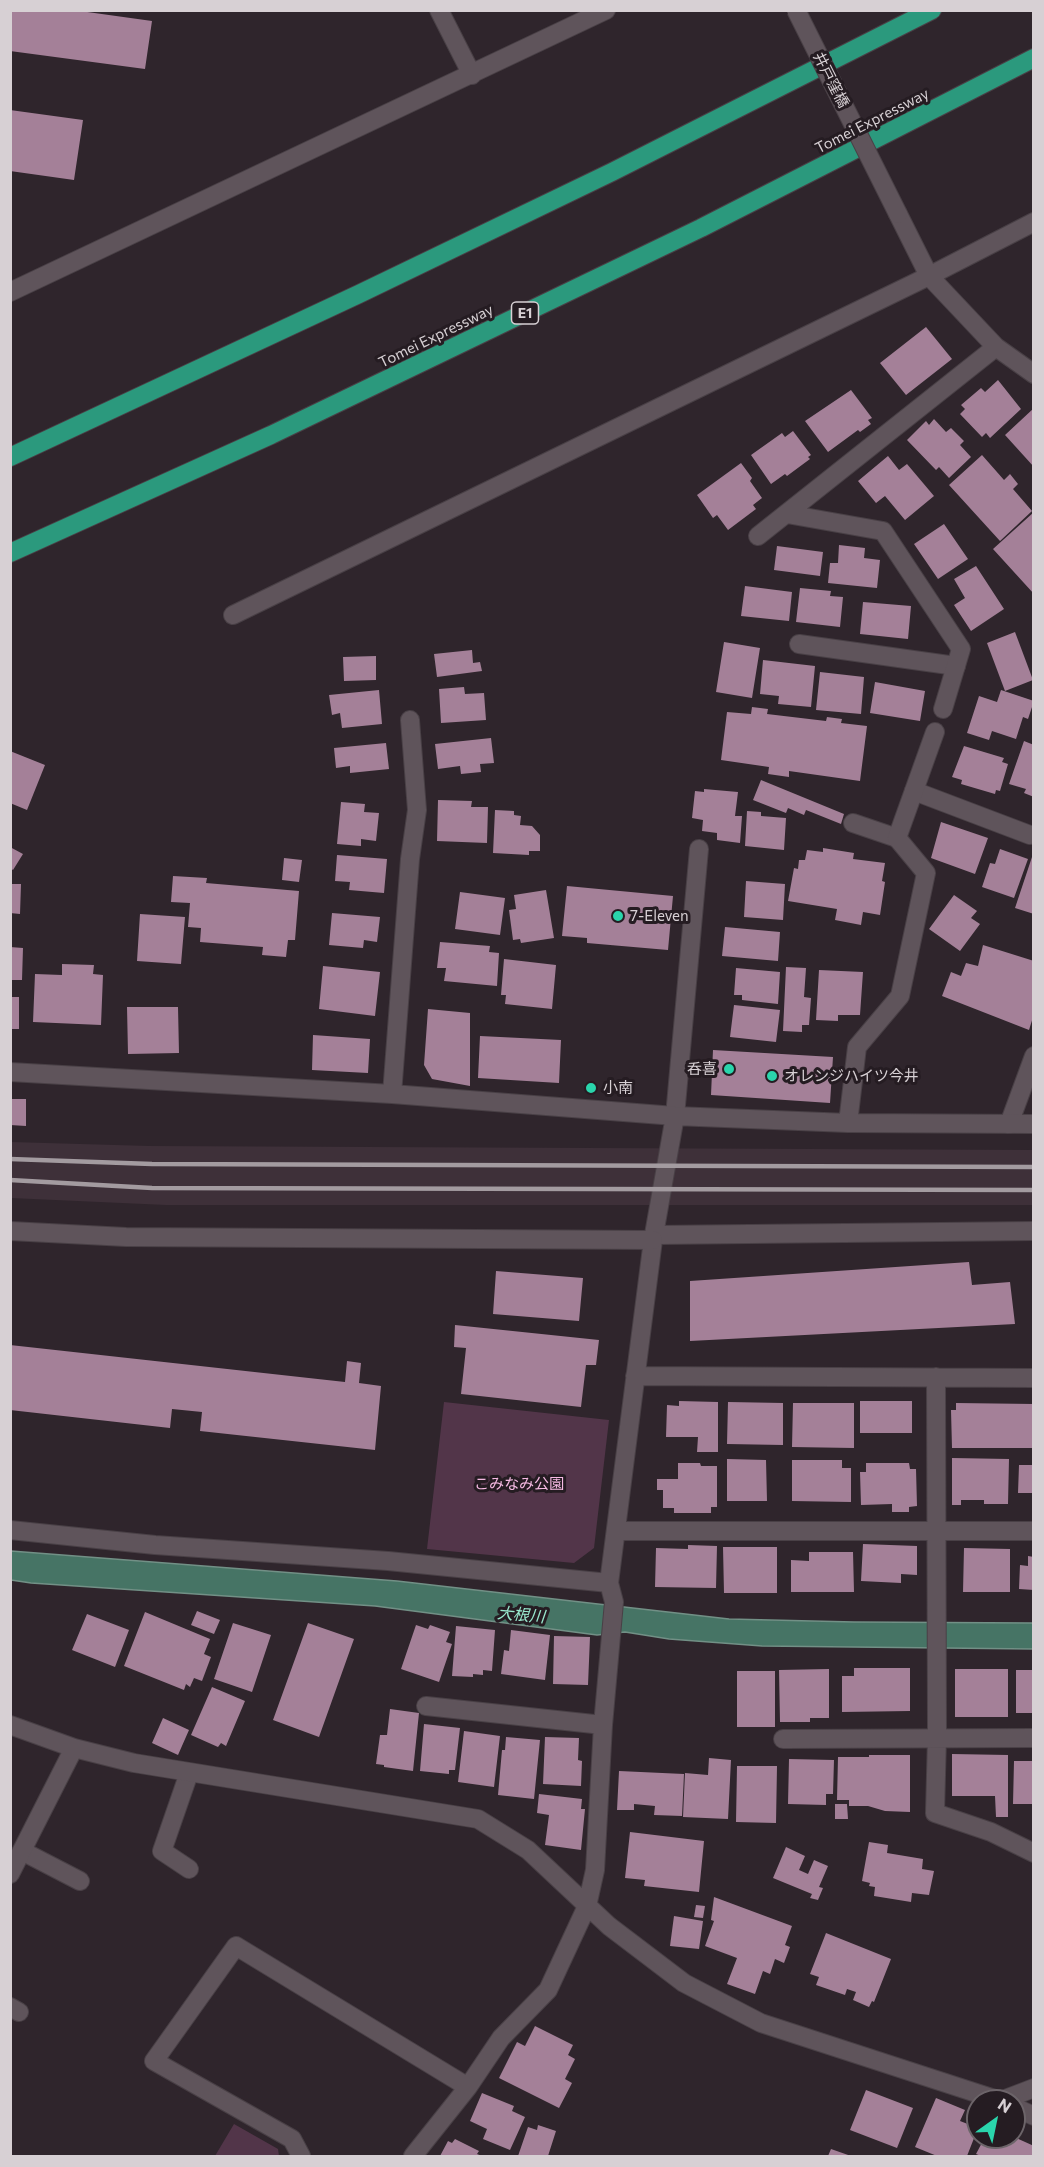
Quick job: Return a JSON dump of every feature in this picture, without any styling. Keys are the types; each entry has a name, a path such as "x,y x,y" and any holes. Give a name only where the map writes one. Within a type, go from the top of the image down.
{"highway":[{"path":"10,457 359,294 602,177 932,10"},
{"name":"Tomei Expressway","path":"10,553 271,435 701,228 1034,58"}],"street":[{"path":"439,10 471,75"},
{"path":"10,292 606,10"},
{"name":"井戸窪橋","path":"796,10 929,276 996,347 1034,374"},
{"path":"233,615 929,276 1034,222"},
{"path":"758,536 996,347"},
{"path":"787,514 883,531 961,649 943,709"},
{"path":"799,644 956,666"},
{"path":"392,1094 410,859 417,810 410,720"},
{"path":"897,838 935,732"},
{"path":"914,791 1030,835"},
{"path":"848,1123 857,1047 900,996 926,873 897,838 853,824"},
{"path":"413,2157 468,2087 501,2038 548,1990 587,1906 595,1870 603,1725 615,1602 609,1583 654,1238 675,1116 699,849"},
{"path":"1009,1124 1034,1056"},
{"path":"10,1072 392,1094 675,1116 848,1123 1034,1124"},
{"path":"10,1232 126,1237 654,1238 1034,1231"},
{"path":"635,1376 1034,1378"},
{"path":"936,1377 937,1737 935,1813 991,1832 1034,1853"},
{"path":"617,1531 1034,1531"},
{"path":"12,1534 388,1561 609,1583"},
{"path":"426,1706 603,1725"},
{"path":"10,1725 74,1748 134,1763 478,1819 528,1850 609,1926 684,1983 760,2023 966,2090"},
{"path":"783,1739 1034,1738"},
{"path":"10,1874 74,1748"},
{"path":"189,1773 162,1851 189,1869"},
{"path":"22,1851 80,1881"},
{"path":"301,2157 292,2139 154,2061 236,1946 468,2087"}],"shaded area":[{"path":"11,1142 150,1146 1034,1150 1033,1205 166,1205 11,1198"}],"green space":[{"name":"こみなみ公園","path":"444,1402 609,1420 594,1548 574,1563 427,1549"},
{"path":"234,2124 278,2149 279,2156 215,2156"}],"water":[{"name":"大根川","path":"11,1551 397,1581 729,1619 1033,1623 1033,1649 762,1646 669,1639 625,1632 597,1635 375,1606 31,1583 11,1580"}],"building":[{"path":"10,10 73,10 152,21 145,69 10,51"},
{"path":"10,110 83,120 74,180 10,171"},
{"path":"926,327 952,359 906,395 880,363"},
{"path":"998,380 1021,409 990,438 986,433 982,437 960,414 965,409 961,405 981,388 985,392"},
{"path":"851,390 872,418 868,420 871,424 860,432 858,430 828,452 805,421"},
{"path":"1034,408 1034,467 1005,435"},
{"path":"934,419 946,432 951,428 964,441 960,445 971,457 949,478 939,467 936,470 907,440 926,421 929,425"},
{"path":"793,431 811,455 808,457 810,459 787,476 785,474 771,484 751,455 782,433 785,437"},
{"path":"982,455 1004,480 1010,474 1018,484 1013,489 1032,511 1000,541 949,485"},
{"path":"888,456 899,470 907,464 934,496 905,520 885,496 876,503 858,481"},
{"path":"741,463 762,498 753,505 756,509 728,530 717,515 713,518 697,495"},
{"path":"1034,512 1034,594 993,549"},
{"path":"944,524 968,559 938,579 914,544"},
{"path":"839,545 865,548 864,558 880,560 877,588 828,583 830,563 838,563"},
{"path":"777,546 823,552 820,576 774,570"},
{"path":"976,566 1004,609 971,631 954,605 965,598 954,579"},
{"path":"745,586 792,592 789,621 741,616"},
{"path":"800,588 831,591 830,596 843,597 840,627 796,622"},
{"path":"863,602 911,606 908,639 860,634"},
{"path":"1015,632 1033,680 1005,691 987,643"},
{"path":"724,642 760,648 752,698 716,692"},
{"path":"472,650 473,663 480,662 482,671 437,677 434,654"},
{"path":"376,656 376,680 344,681 343,657"},
{"path":"763,660 815,666 811,707 778,704 779,696 760,694"},
{"path":"820,672 864,677 861,714 816,710"},
{"path":"875,682 925,691 920,721 870,713"},
{"path":"464,687 465,694 484,693 486,720 441,723 439,689"},
{"path":"379,690 382,724 342,728 340,713 332,715 329,695"},
{"path":"1001,690 1034,701 1028,719 1023,717 1016,739 992,731 989,740 967,733 979,696 997,702"},
{"path":"752,707 768,709 767,714 826,721 827,717 842,719 841,723 867,726 860,781 789,771 789,777 768,774 769,767 721,760 727,712 751,714"},
{"path":"491,738 494,763 480,764 481,772 461,774 460,766 438,769 435,744"},
{"path":"1024,741 1034,745 1034,797 1024,793 1026,789 1009,784"},
{"path":"386,743 389,769 350,773 350,766 336,768 334,748"},
{"path":"964,746 1004,758 1002,762 1008,764 1000,791 996,790 995,794 961,784 962,780 952,777"},
{"path":"10,751 45,765 27,810 10,803"},
{"path":"761,780 844,814 841,824 806,810 804,815 788,808 786,813 753,800"},
{"path":"704,789 738,792 735,816 742,816 740,843 717,840 717,833 702,831 703,820 692,818 695,791 704,792"},
{"path":"438,800 472,801 471,807 488,807 487,843 437,841"},
{"path":"341,802 365,804 364,812 379,813 376,841 361,839 361,846 337,844"},
{"path":"495,810 514,811 514,815 521,816 520,825 532,826 540,835 540,851 529,851 529,855 493,853"},
{"path":"747,811 761,812 761,816 786,818 784,850 745,846"},
{"path":"941,822 988,838 975,874 931,858"},
{"path":"10,847 23,854 13,870 10,868"},
{"path":"823,848 854,853 853,859 885,863 882,881 885,882 880,915 863,912 861,925 835,920 837,909 788,901 794,868 798,869 799,860 805,860 807,850 823,852"},
{"path":"1000,849 1028,859 1014,898 982,887 990,863 995,864"},
{"path":"1034,854 1034,914 1015,908"},
{"path":"337,855 387,859 384,893 349,890 350,882 335,881"},
{"path":"284,858 302,860 299,882 282,880"},
{"path":"173,876 207,878 206,883 299,891 295,940 288,940 286,957 262,955 263,947 200,942 201,928 188,927 190,903 171,902"},
{"path":"746,881 785,884 783,920 744,917"},
{"path":"10,884 21,884 20,914 10,913"},
{"name":"7-Eleven","path":"567,886 673,896 668,950 587,943 587,938 562,936"},
{"path":"546,890 554,938 521,943 520,939 513,940 509,910 516,909 514,895"},
{"path":"460,892 505,898 500,935 455,929"},
{"path":"954,895 977,911 971,918 980,924 960,951 929,929"},
{"path":"332,913 380,917 377,942 364,940 363,948 329,945"},
{"path":"140,914 185,917 181,964 137,961"},
{"path":"725,927 780,932 778,961 722,956"},
{"path":"440,942 490,946 489,952 499,953 497,986 444,981 446,968 437,968"},
{"path":"983,945 1034,961 1034,1014 1029,1030 942,996 951,972 961,976 966,963 978,966"},
{"path":"10,947 23,948 22,980 10,980"},
{"path":"504,959 556,965 552,1009 505,1004 506,995 501,995"},
{"path":"62,964 94,965 93,974 103,975 101,1025 33,1022 35,974 62,975"},
{"path":"323,966 380,972 375,1016 319,1009"},
{"path":"786,967 806,968 804,997 811,998 809,1025 802,1025 802,1032 783,1031"},
{"path":"736,968 780,972 778,1004 742,1000 742,995 734,995"},
{"path":"819,970 863,972 860,1015 838,1015 838,1021 816,1020"},
{"path":"10,997 19,997 19,1029 10,1029"},
{"path":"734,1005 780,1010 776,1042 730,1037"},
{"path":"127,1007 178,1007 179,1053 128,1054"},
{"path":"428,1009 470,1013 470,1086 432,1079 424,1065"},
{"path":"313,1035 370,1039 368,1073 312,1070"},
{"path":"480,1036 561,1040 559,1083 478,1078"},
{"name":"オレンジハイツ今井","path":"713,1050 833,1057 830,1103 711,1095"},
{"path":"10,1099 26,1099 26,1126 10,1125"},
{"path":"969,1262 972,1285 1010,1282 1015,1324 690,1341 690,1281"},
{"path":"496,1271 583,1278 579,1321 493,1314"},
{"path":"455,1325 599,1340 596,1365 586,1365 581,1407 461,1394 466,1348 454,1347"},
{"path":"10,1345 345,1382 347,1361 361,1363 359,1383 381,1386 375,1450 200,1431 202,1412 172,1409 170,1428 10,1410"},
{"path":"679,1401 718,1402 718,1452 697,1452 698,1437 666,1437 667,1405 679,1406"},
{"path":"860,1401 912,1401 912,1433 860,1433"},
{"path":"728,1402 783,1403 783,1445 727,1444"},
{"path":"793,1403 854,1403 854,1448 792,1447"},
{"path":"956,1403 1034,1404 1034,1448 952,1448 951,1410 956,1410"},
{"path":"952,1458 1009,1459 1008,1504 984,1504 984,1500 961,1500 961,1505 952,1505"},
{"path":"727,1459 766,1460 767,1501 727,1501"},
{"path":"792,1460 842,1460 842,1468 851,1468 851,1502 792,1501"},
{"path":"678,1463 717,1466 717,1507 711,1507 711,1513 674,1513 674,1508 663,1508 663,1490 657,1490 657,1479 678,1479"},
{"path":"866,1463 909,1463 910,1469 916,1469 917,1506 909,1507 909,1512 892,1512 892,1504 861,1505 860,1472 866,1472"},
{"path":"1019,1465 1034,1465 1034,1493 1018,1493"},
{"path":"863,1544 917,1546 917,1575 901,1574 901,1583 861,1581"},
{"path":"688,1545 717,1546 716,1588 655,1587 656,1548 688,1549"},
{"path":"723,1547 777,1547 777,1593 724,1593"},
{"path":"964,1548 1010,1549 1010,1592 963,1592"},
{"path":"809,1552 853,1552 854,1592 791,1592 791,1560 809,1561"},
{"path":"1028,1556 1034,1557 1034,1590 1019,1589 1020,1565 1028,1566"},
{"path":"197,1611 220,1620 214,1634 191,1625"},
{"path":"145,1612 210,1639 204,1654 211,1657 202,1681 194,1678 190,1687 186,1684 184,1690 124,1666"},
{"path":"87,1614 129,1630 115,1667 72,1650"},
{"path":"233,1623 271,1635 252,1692 214,1679"},
{"path":"308,1623 354,1639 319,1737 273,1720"},
{"path":"416,1625 428,1629 430,1625 450,1632 446,1642 452,1644 439,1682 401,1669"},
{"path":"456,1626 495,1630 492,1671 483,1670 483,1675 473,1674 473,1677 452,1676"},
{"path":"511,1630 550,1635 545,1680 501,1674 504,1650 509,1651"},
{"path":"554,1636 590,1637 588,1685 553,1684"},
{"path":"854,1668 910,1668 910,1711 842,1712 842,1676 854,1676"},
{"path":"829,1669 829,1718 810,1718 810,1722 780,1722 779,1670"},
{"path":"955,1669 1008,1669 1008,1717 955,1717"},
{"path":"1016,1670 1034,1670 1034,1713 1016,1713"},
{"path":"737,1671 775,1671 775,1727 737,1727"},
{"path":"212,1687 245,1701 226,1746 221,1743 218,1747 191,1735"},
{"path":"390,1709 419,1713 413,1771 376,1764 380,1735 387,1735"},
{"path":"163,1718 189,1730 178,1755 152,1743"},
{"path":"424,1724 460,1728 455,1770 449,1770 449,1774 420,1771"},
{"path":"464,1731 500,1736 494,1787 458,1782"},
{"path":"506,1737 540,1740 534,1799 498,1795 502,1750 505,1750"},
{"path":"545,1737 579,1738 578,1760 582,1761 581,1786 543,1784"},
{"path":"952,1754 1008,1755 1008,1817 996,1817 995,1796 952,1796"},
{"path":"869,1755 910,1755 910,1812 885,1811 868,1806 849,1806 849,1800 837,1800 838,1757 869,1757"},
{"path":"709,1758 731,1760 728,1819 683,1817 685,1773 708,1775"},
{"path":"789,1759 834,1760 833,1794 826,1794 826,1805 788,1804"},
{"path":"1014,1761 1034,1761 1034,1804 1013,1804"},
{"path":"737,1766 777,1766 776,1823 736,1822"},
{"path":"619,1771 684,1774 682,1816 654,1815 655,1806 634,1804 634,1810 617,1810"},
{"path":"539,1794 582,1799 581,1809 585,1809 581,1850 545,1845 549,1815 537,1813"},
{"path":"835,1804 847,1804 848,1819 835,1819"},
{"path":"630,1832 704,1841 699,1892 644,1886 645,1880 625,1878"},
{"path":"869,1842 888,1845 887,1853 923,1859 922,1869 934,1871 929,1895 912,1893 911,1902 874,1896 875,1887 862,1881"},
{"path":"786,1847 805,1856 799,1870 808,1874 814,1860 828,1866 819,1887 823,1888 818,1900 810,1898 812,1894 773,1878"},
{"path":"714,1897 792,1926 785,1945 790,1947 784,1963 775,1959 770,1974 763,1971 755,1994 727,1984 737,1958 705,1946 714,1921 711,1920"},
{"path":"696,1905 705,1906 703,1918 694,1917"},
{"path":"674,1916 703,1921 699,1949 670,1946"},
{"path":"826,1933 891,1959 874,2002 872,2001 869,2007 853,2000 856,1992 847,1989 845,1995 816,1985 819,1977 810,1974"},
{"path":"535,2026 573,2045 568,2055 575,2059 565,2079 572,2083 559,2108 499,2078 517,2042 525,2046"},
{"path":"866,2090 913,2108 897,2148 850,2130"},
{"path":"482,2093 514,2106 512,2111 525,2117 510,2150 483,2139 487,2129 470,2121"},
{"path":"936,2098 965,2110 960,2121 966,2123 966,2149 970,2149 967,2156 937,2156 915,2147"},
{"path":"538,2125 556,2131 548,2156 518,2156 528,2127 537,2130"},
{"path":"455,2139 479,2151 477,2154 482,2156 440,2156 448,2141 452,2143"},
{"path":"1026,2142 1034,2146 1034,2156 981,2156 976,2154 979,2149 1026,2149"},
{"path":"831,2149 851,2156 828,2156"}],"railway":[{"path":"10,1159 152,1164 1034,1167"},
{"path":"10,1180 152,1188 1034,1190"}],"place":[{"name":"7-Eleven","path":"618,916"},
{"name":"呑喜","path":"729,1069"},
{"name":"オレンジハイツ今井","path":"772,1076"},
{"name":"小南","path":"591,1088"}]}
